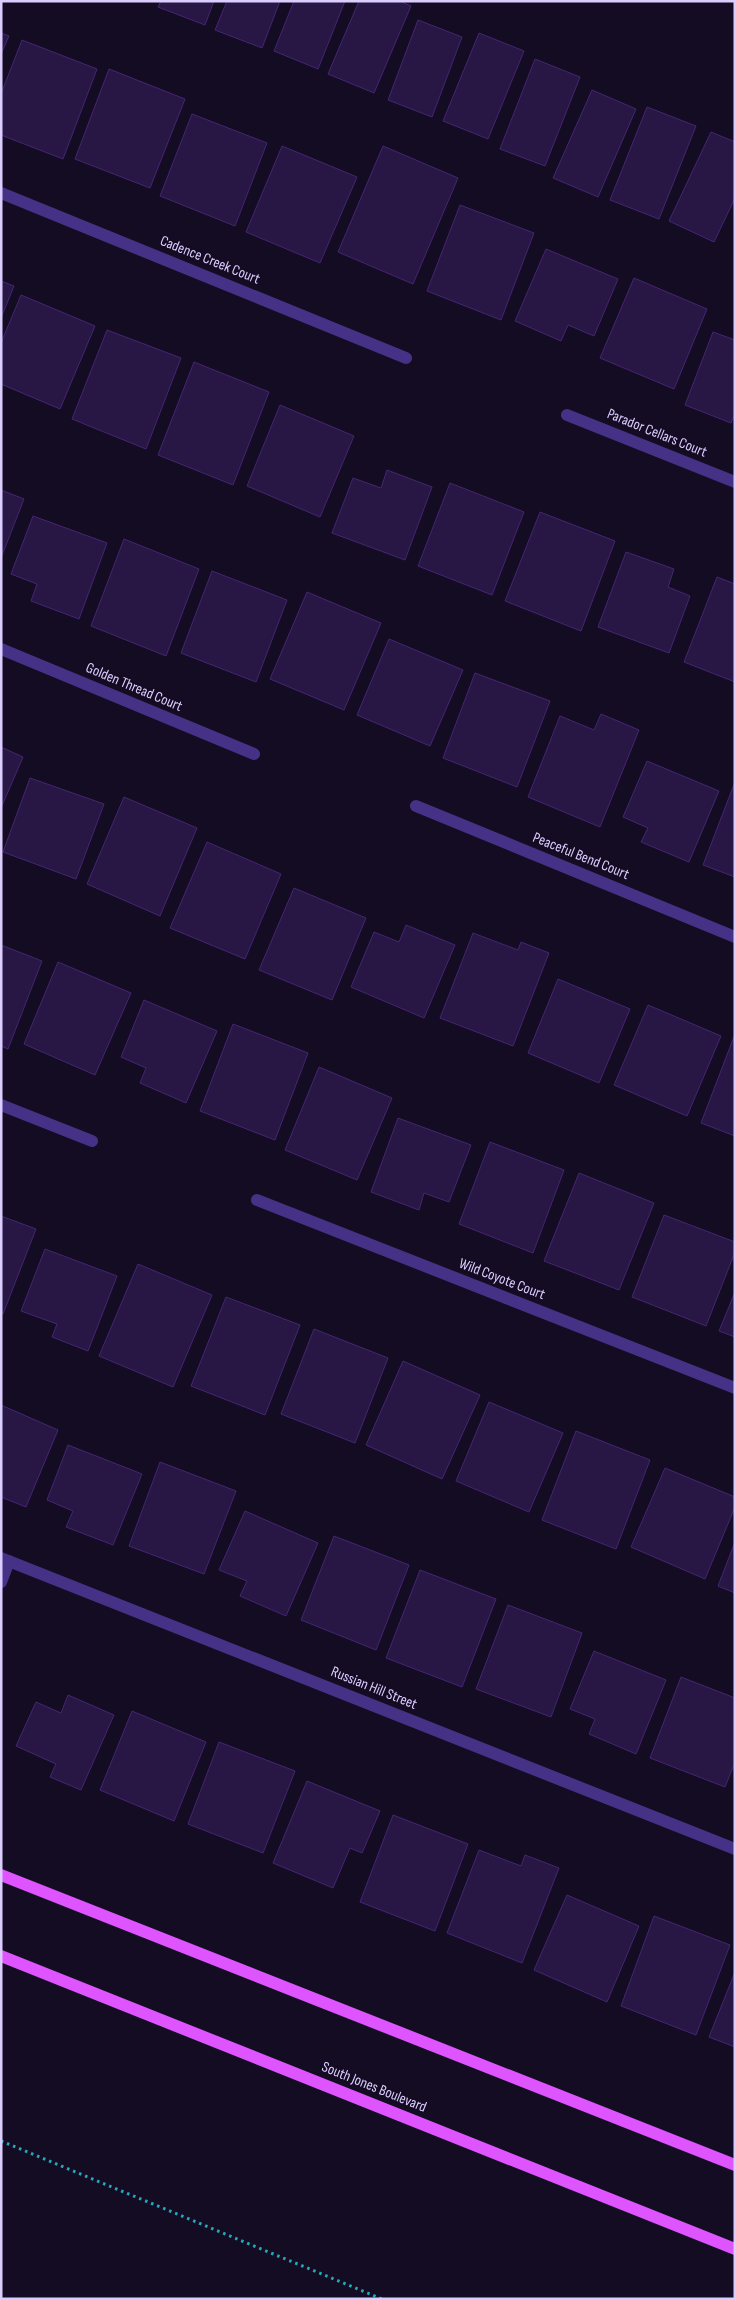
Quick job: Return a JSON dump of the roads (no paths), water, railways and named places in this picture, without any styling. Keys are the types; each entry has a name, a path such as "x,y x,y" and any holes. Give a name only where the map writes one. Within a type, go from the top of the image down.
{"main road":[{"path":"1,1875 735,2165"},
{"name":"South Jones Boulevard","path":"1,1956 735,2249"}],"street":[{"name":"Cadence Creek Court","path":"1,194 406,358"},
{"name":"Parador Cellars Court","path":"567,415 735,482"},
{"name":"Golden Thread Court","path":"1,649 254,754"},
{"name":"Peaceful Bend Court","path":"416,806 735,937"},
{"path":"1,1105 92,1141"},
{"name":"Wild Coyote Court","path":"258,1200 735,1388"},
{"path":"1,1582 5,1559"},
{"name":"Russian Hill Street","path":"5,1559 735,1849"}]}
